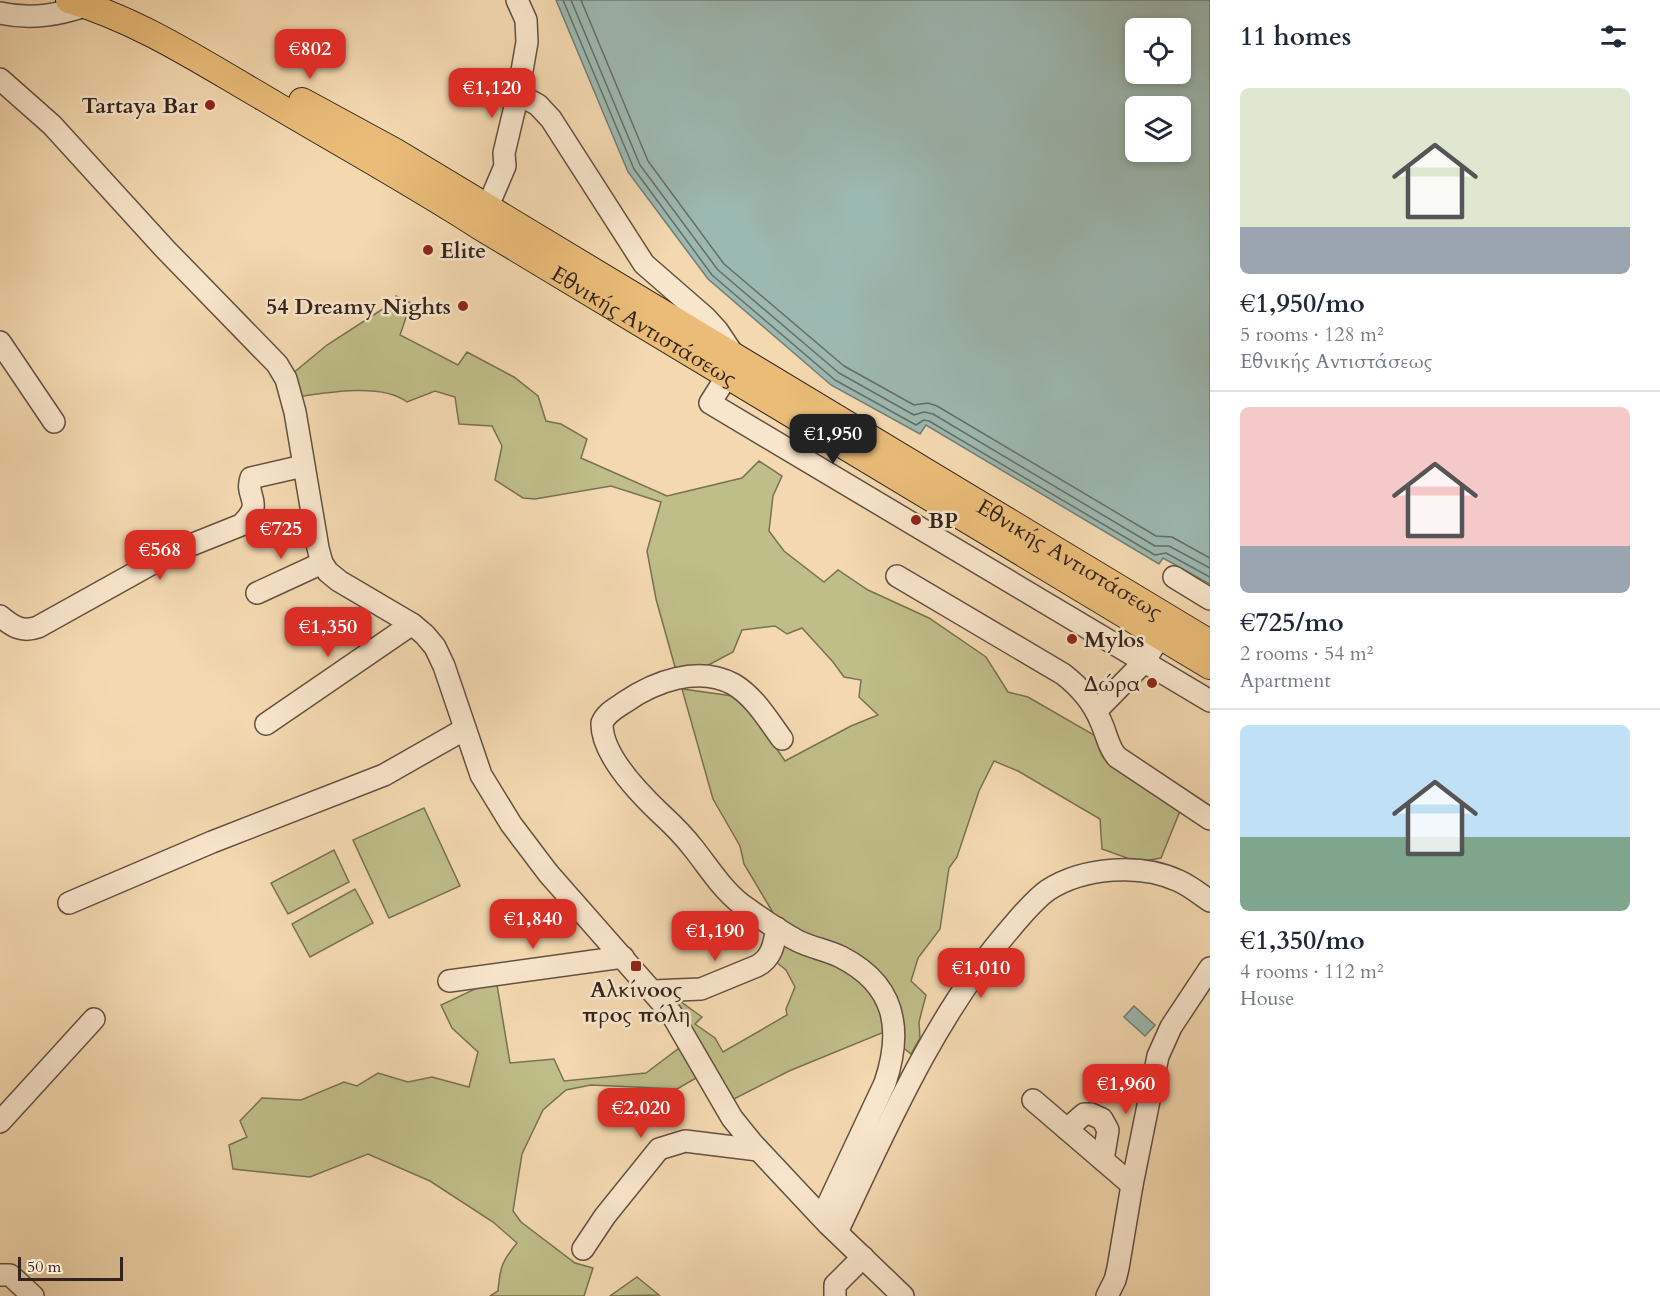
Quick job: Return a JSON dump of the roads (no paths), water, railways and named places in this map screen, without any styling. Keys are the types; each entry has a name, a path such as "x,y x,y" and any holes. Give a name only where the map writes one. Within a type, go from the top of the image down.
{"main road":[{"name":"Εθνικής Αντιστάσεως","path":"122,0 181,29 313,107 374,139 477,214 732,367 1210,644"},
{"name":"Εθνικής Αντιστάσεως","path":"79,3 138,27 184,50 405,180 477,214"},
{"name":"Εθνικής Αντιστάσεως","path":"732,367 806,423 1210,666"}],"street":[{"path":"477,214 495,162 504,153 518,94 527,37 526,20 517,0"},
{"path":"0,12 46,17 79,3"},
{"path":"0,79 52,125 166,250 277,364 286,379 292,401 322,563 328,572 339,581 412,624 435,646 481,775 511,825 548,873 671,1013 732,1118 758,1150 903,1296"},
{"path":"518,94 538,105 551,119 644,264 717,330 732,367 711,403 1210,701"},
{"path":"0,342 54,422"},
{"path":"789,450 806,423"},
{"path":"0,616 11,625 21,629 38,627 171,552 241,525 248,519 254,504 250,487 251,478 303,466"},
{"path":"891,511 907,484"},
{"path":"937,538 953,512"},
{"path":"257,593 322,563"},
{"path":"897,576 1063,674 1084,694 1096,711 1109,746 1120,761 1210,819"},
{"path":"1174,577 1210,599"},
{"path":"266,724 412,624"},
{"path":"1096,711 1144,662 1160,636"},
{"path":"782,739 757,706 740,689 720,679 707,677 681,678 658,684 635,695 609,713 602,723 605,740 631,784 692,846 728,892 777,928 811,947 840,957 867,975 879,987 892,1010 894,1045 891,1064 829,1224"},
{"path":"69,903 212,842 384,775 465,729"},
{"path":"829,1224 892,1117 954,1003 993,949 1040,897 1057,885 1097,872 1137,870 1157,873 1181,881 1210,901"},
{"path":"653,991 701,989 757,966 769,956 777,928"},
{"path":"449,981 623,957"},
{"path":"1107,1296 1118,1268 1158,1056 1171,1027 1210,968"},
{"path":"0,1122 94,1019"},
{"path":"1033,1100 1132,1185"},
{"path":"1067,1129 1084,1114 1091,1114 1102,1119 1108,1130 1103,1160"},
{"path":"584,1249 605,1216 659,1149 670,1144 685,1142 758,1150"},
{"path":"836,1296 835,1285 863,1257"},
{"path":"0,1275 10,1275 33,1296"}],"water":[{"path":"556,0 1210,0 1210,584 1163,558 1159,564 926,425 920,434 831,385 708,279 628,172"},
{"path":"1134,1006 1155,1025 1145,1036 1124,1017"}],"place":[{"name":"Tartaya Bar","path":"210,105"},
{"name":"Elite","path":"428,250"},
{"name":"54 Dreamy Nights","path":"463,306"},
{"name":"BP","path":"916,520"},
{"name":"Mylos","path":"1072,639"},
{"name":"Δώρα","path":"1152,683"},
{"name":"Αλκίνοος προς πόλη","path":"636,966"}]}
